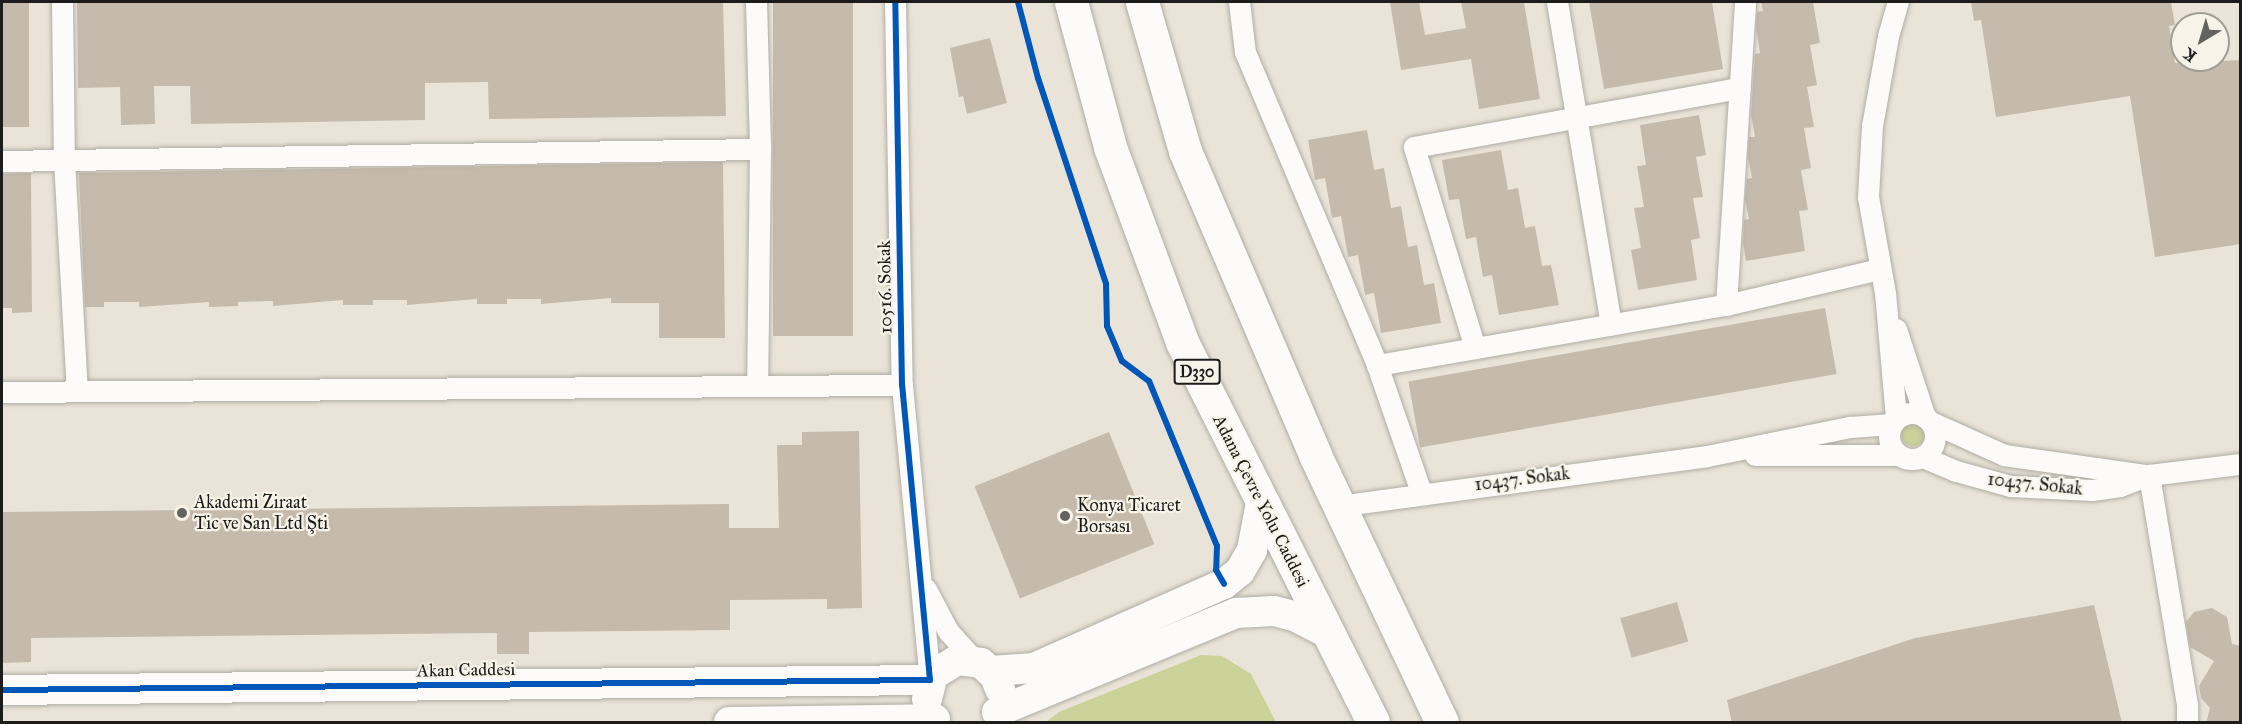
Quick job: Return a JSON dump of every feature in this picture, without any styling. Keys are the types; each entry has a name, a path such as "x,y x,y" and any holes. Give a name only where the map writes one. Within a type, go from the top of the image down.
{"highway":[{"name":"Adana Çevre Yolu Caddesi","path":"1071,2 1110,147 1182,342 1373,723"},
{"path":"1142,2 1185,151 1338,506 1442,723"}],"street":[{"path":"62,2 64,160 76,391"},
{"path":"756,2 760,149 757,387"},
{"name":"10516. Sokak","path":"895,2 902,386 930,681"},
{"path":"1239,2 1245,52 1377,365 1421,492"},
{"path":"1557,2 1611,325"},
{"path":"1726,304 1745,2"},
{"path":"1885,293 1894,421 1888,437 1899,455 1911,459 1923,457 1934,445 1928,419 1885,293 1868,197 1872,126 1888,36 1898,2"},
{"path":"1475,348 1414,147 1740,88"},
{"path":"2,161 760,149"},
{"path":"1377,365 1726,304 1880,269"},
{"path":"2,392 902,386"},
{"path":"1894,421 1911,412 1928,419"},
{"name":"10437. Sokak","path":"1928,419 2004,455 2149,475"},
{"name":"10437. Sokak","path":"1338,506 1421,492 1707,456 1850,427 1894,421"},
{"name":"10437. Sokak","path":"1707,456 1899,455"},
{"name":"10437. Sokak","path":"1923,457 1982,480 2039,489 2092,490 2120,486 2149,475 2241,464"},
{"path":"2149,475 2187,723"},
{"path":"729,723 937,721 927,704 930,681 951,661 983,666 1034,668 1224,584 1240,571 1252,550 1262,503"},
{"path":"918,572 948,632 983,666 1000,694 994,719"},
{"path":"994,719 1236,614 1274,611 1294,616 1327,633"},
{"name":"Akan Caddesi","path":"2,690 930,681"}],"green space":[{"path":"1913,422 1922,425 1925,434 1922,443 1913,446 1904,443 1901,434 1904,425"},
{"path":"1201,655 1222,656 1251,674 1276,722 1046,722 1059,712"}],"building":[{"path":"2,2 29,2 29,127 2,127"},
{"path":"77,2 723,2 726,116 489,119 488,82 425,83 425,120 191,124 190,86 154,86 155,124 121,125 120,87 78,88"},
{"path":"773,2 853,2 853,336 773,336"},
{"path":"1390,2 1419,2 1425,35 1466,28 1461,2 1524,2 1540,99 1479,109 1471,59 1401,70"},
{"path":"1589,2 1712,2 1723,69 1604,89"},
{"path":"1761,2 1813,2 1820,43 1810,45 1817,85 1807,87 1814,127 1804,128 1811,168 1801,170 1808,210 1799,211 1805,251 1746,261 1743,242 1744,220 1749,219 1745,200 1747,179 1752,178 1748,157 1749,137 1755,137 1751,114 1755,54 1760,53 1756,28 1757,12 1763,11"},
{"path":"1971,2 2171,2 2173,12 2170,12 2169,26 2170,72 2230,72 2230,60 2241,60 2241,244 2155,257 2130,96 1996,117 1981,20 1974,21"},
{"path":"990,38 1007,103 967,114 963,96 959,97 950,48"},
{"path":"1699,115 1706,155 1696,157 1703,197 1693,198 1700,238 1691,240 1697,280 1638,290 1631,250 1641,248 1634,208 1644,207 1637,166 1646,165 1640,125"},
{"path":"1367,130 1374,170 1384,168 1391,208 1401,206 1408,247 1417,245 1424,285 1434,283 1441,323 1381,333 1374,293 1365,295 1358,255 1348,257 1341,216 1332,218 1325,178 1315,180 1308,140"},
{"path":"1501,150 1508,190 1518,188 1525,228 1535,226 1542,266 1551,265 1559,305 1499,315 1492,275 1483,277 1476,237 1466,239 1459,199 1449,200 1442,160"},
{"path":"723,162 725,338 659,338 659,303 611,303 611,298 541,304 541,299 507,299 507,304 477,304 477,299 407,305 407,300 373,300 373,305 343,305 343,300 273,306 273,301 238,302 238,306 209,307 209,302 139,307 139,302 104,302 104,307 85,307 79,173"},
{"path":"31,173 32,312 12,313 12,308 2,308 2,174"},
{"path":"1825,308 1837,374 1420,447 1408,381"},
{"path":"859,431 862,608 827,609 827,599 730,600 730,630 529,632 529,654 497,654 497,633 31,638 31,662 2,663 2,512 729,504 729,528 779,528 777,445 802,445 802,432"},
{"name":"Konya Ticaret Borsası","path":"1109,432 1154,544 1020,599 975,486"},
{"path":"1677,602 1688,641 1632,658 1620,618"},
{"path":"2094,605 2122,723 1732,723 1727,700 1915,638"},
{"path":"2212,608 2227,617 2232,644 2241,646 2241,723 2206,723 2210,708 2201,698 2199,686 2214,661 2190,647 2186,622 2194,612"}],"cycle path":[{"path":"2,690 930,680 902,385 895,2"},
{"path":"1018,2 1038,78 1106,284 1107,326 1122,361 1149,381 1217,546 1216,570 1224,584"}],"place":[{"name":"Akademi Ziraat Tic ve San Ltd Şti","path":"182,513"},
{"name":"Konya Ticaret Borsası","path":"1065,516"}]}
